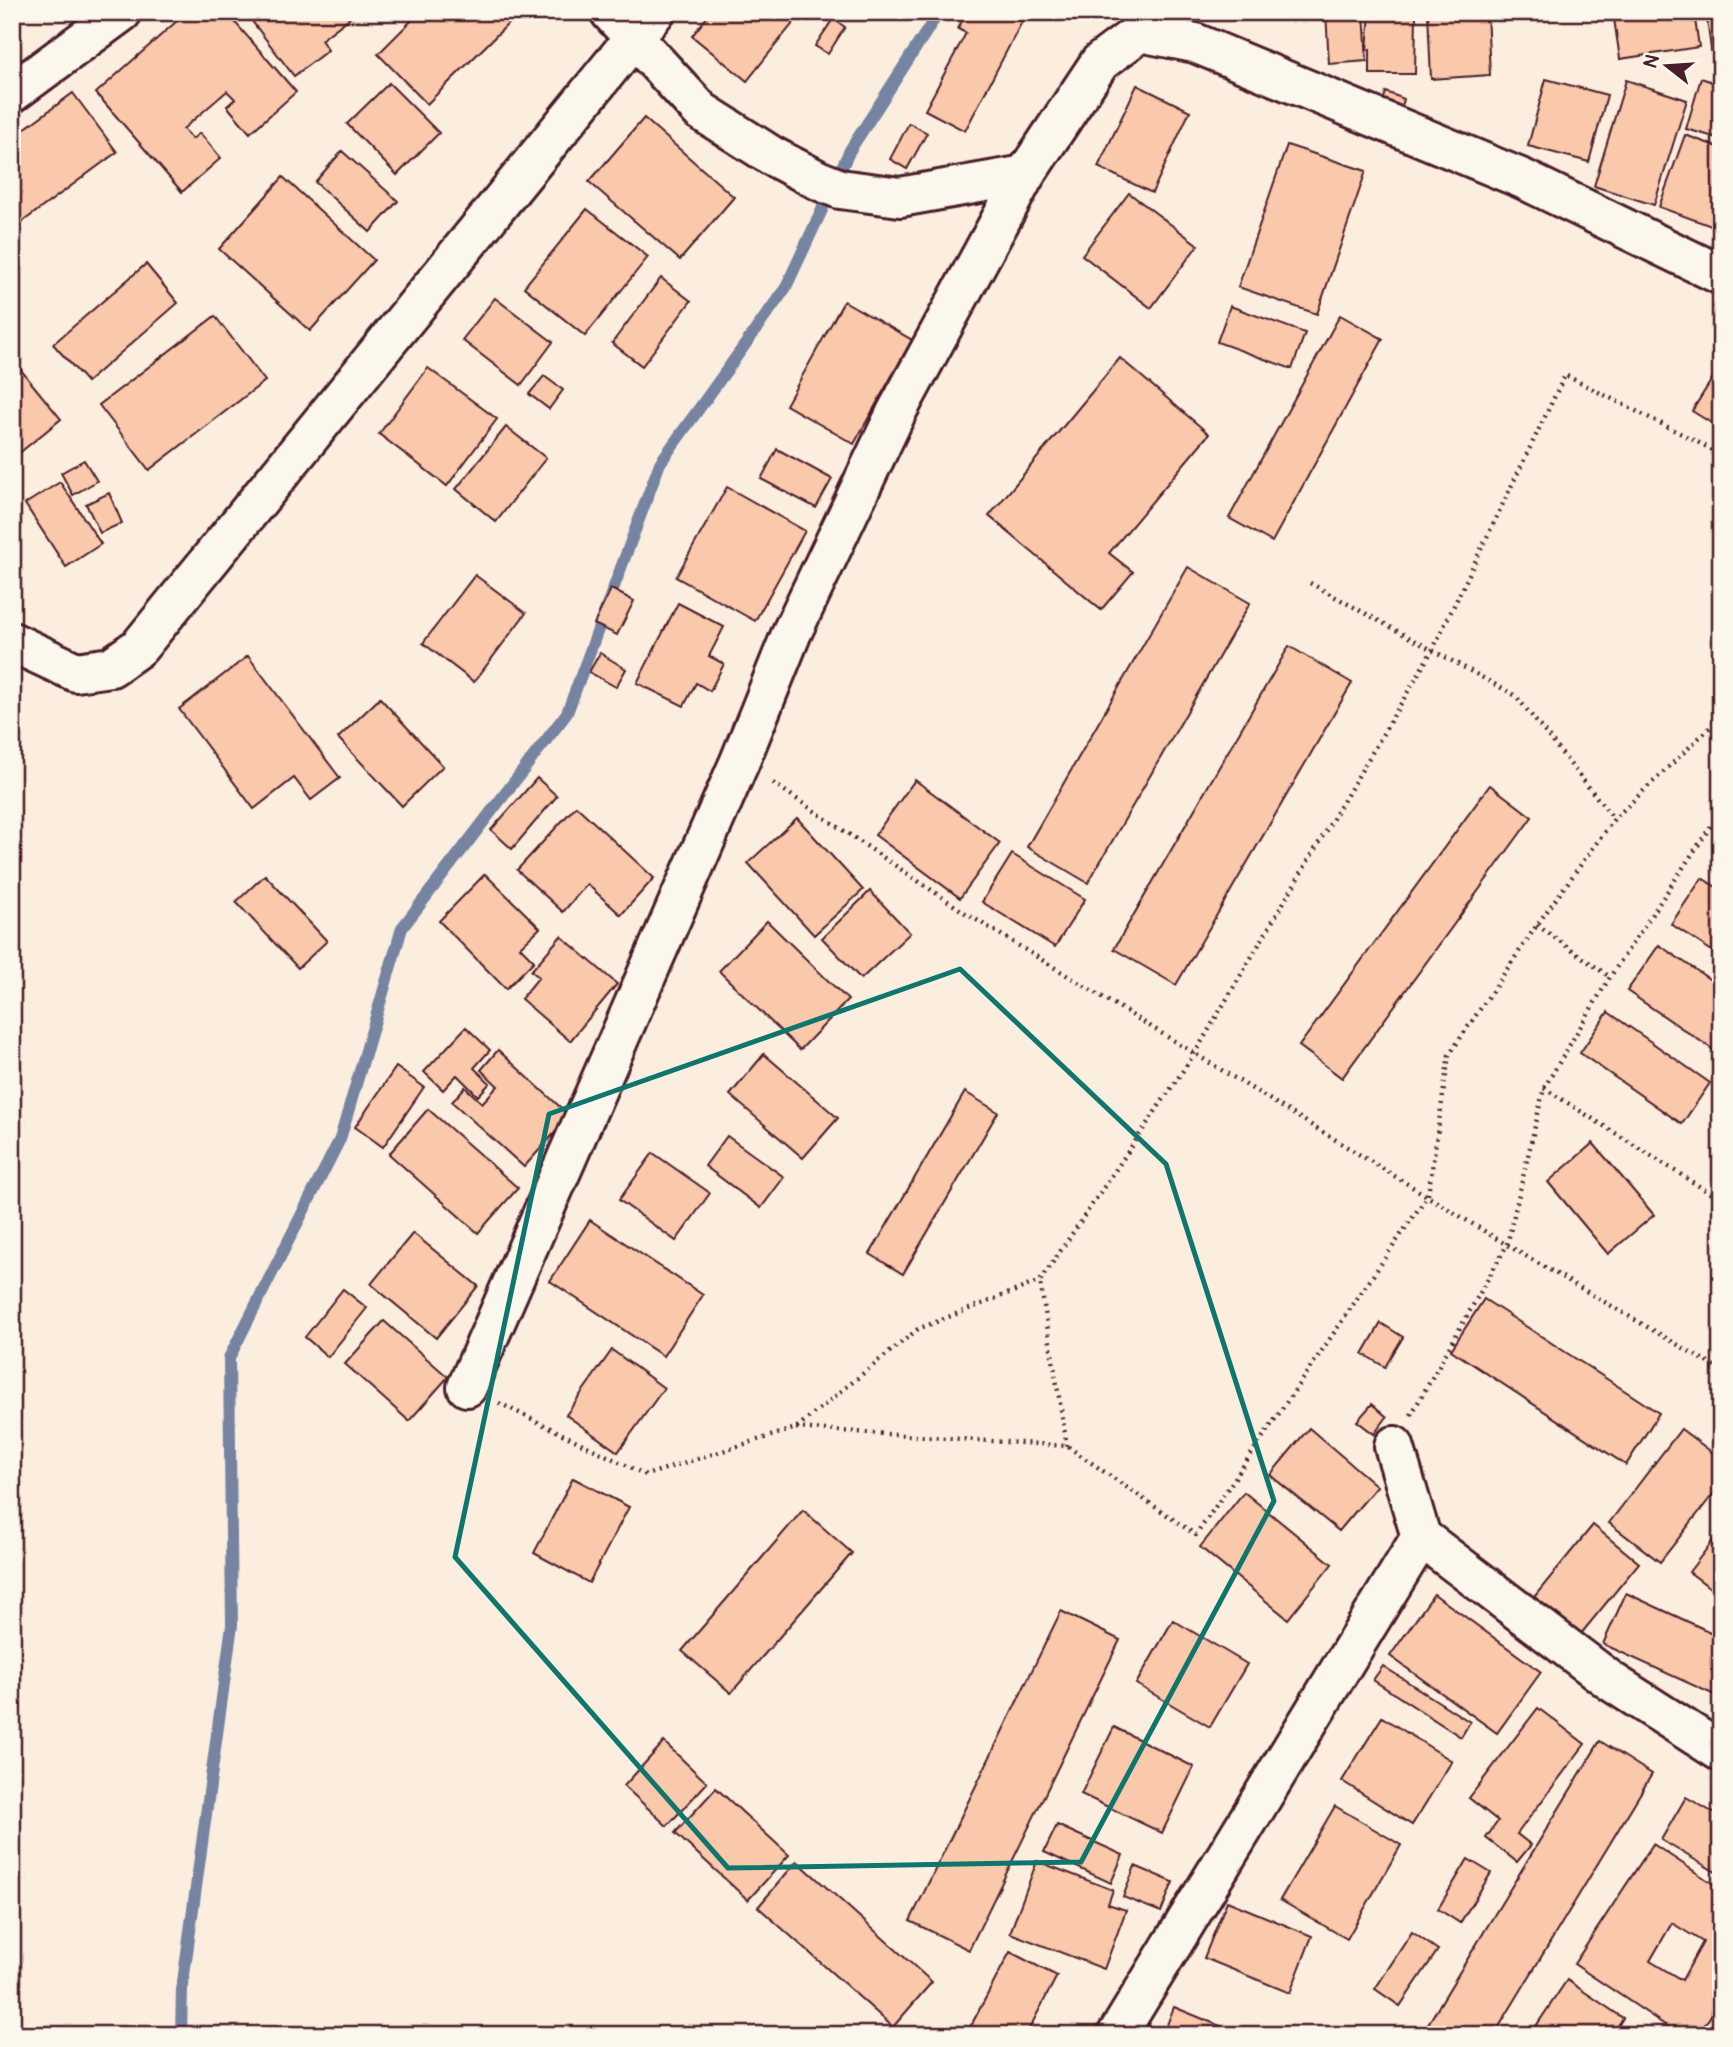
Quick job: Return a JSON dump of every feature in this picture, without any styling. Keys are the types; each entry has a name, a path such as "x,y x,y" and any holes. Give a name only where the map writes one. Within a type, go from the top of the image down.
{"street":[{"path":"12,93 122,12"},
{"path":"12,642 76,672 111,667 139,647 634,21 701,111 772,156 830,185 900,197 1025,175"},
{"path":"467,1387 740,761 792,632 897,411 1025,175 1100,62 1140,32 1195,43 1523,179 1721,275"},
{"path":"1394,1446 1421,1537 1612,1682 1721,1752"},
{"path":"1117,2035 1421,1537"}],"path":[{"path":"467,1387 646,1475 796,1427 918,1329 1040,1281 1195,1053 1433,649 1565,375 1721,454"},
{"path":"1310,583 1516,696 1614,819"},
{"path":"796,1427 1067,1446 1196,1535 1428,1195 1449,1055 1537,925 1614,819 1721,717"},
{"path":"740,761 967,914 1507,1245 1721,1370"},
{"path":"1394,1446 1507,1245 1544,1088 1610,977 1721,811"},
{"path":"1537,925 1610,977"},
{"path":"1544,1088 1721,1200"},
{"path":"1040,1281 1067,1446"}],"highlighted area":[{"path":"960,969 1166,1164 1274,1501 1081,1862 728,1868 455,1557 549,1114"}],"building":[{"path":"187,12 226,12 296,92 250,133 227,106 235,99 227,91 183,129 192,139 200,133 221,158 182,192 96,93"},
{"path":"245,12 349,12 352,16 321,40 328,50 294,76"},
{"path":"420,12 520,12 427,104 378,54"},
{"path":"711,12 802,12 747,81 692,36"},
{"path":"966,12 974,15 976,12 1027,12 965,131 925,110 966,33 958,29"},
{"path":"1326,12 1364,12 1367,61 1329,64"},
{"path":"1370,12 1416,12 1415,74 1370,74 1370,50 1367,50"},
{"path":"1428,12 1487,12 1490,75 1431,79"},
{"path":"1613,12 1694,12 1699,47 1620,59"},
{"path":"1706,12 1721,12 1721,62 1713,64"},
{"path":"833,19 845,27 828,54 815,46"},
{"path":"1701,78 1721,85 1721,139 1686,129"},
{"path":"1546,79 1607,95 1589,162 1528,146"},
{"path":"1626,80 1687,100 1654,205 1594,186"},
{"path":"389,83 439,133 397,175 347,124"},
{"path":"1137,85 1190,111 1152,193 1098,167"},
{"path":"1386,92 1404,99 1401,110 1382,104"},
{"path":"73,93 117,152 14,228 12,138"},
{"path":"644,118 734,197 680,260 589,182"},
{"path":"909,123 927,133 907,169 890,159"},
{"path":"1685,135 1721,148 1721,208 1714,227 1659,207"},
{"path":"1287,145 1366,171 1317,314 1238,287"},
{"path":"342,151 398,201 370,232 315,182"},
{"path":"283,177 374,260 310,331 219,249"},
{"path":"1129,193 1198,245 1151,308 1082,255"},
{"path":"587,209 648,257 585,336 524,287"},
{"path":"146,264 178,303 87,382 53,344"},
{"path":"661,278 691,301 642,366 612,343"},
{"path":"495,298 553,342 521,385 462,340"},
{"path":"844,301 912,340 854,444 786,405"},
{"path":"1230,306 1305,333 1292,369 1217,342"},
{"path":"1340,315 1383,339 1272,542 1229,518"},
{"path":"215,316 265,381 149,470 99,405"},
{"path":"1120,358 1209,434 1109,553 1133,572 1101,610 989,516"},
{"path":"16,364 61,419 12,459 12,367"},
{"path":"1721,365 1721,429 1692,411"},
{"path":"428,368 497,419 447,486 379,434"},
{"path":"544,376 563,390 549,409 529,394"},
{"path":"506,427 546,458 496,522 456,489"},
{"path":"777,449 832,479 816,508 761,479"},
{"path":"84,460 97,481 73,495 61,473"},
{"path":"60,482 101,544 66,567 25,504"},
{"path":"727,487 805,531 755,621 676,577"},
{"path":"109,493 122,523 100,533 86,504"},
{"path":"1188,567 1250,603 1088,883 1027,847"},
{"path":"475,575 526,613 474,682 423,643"},
{"path":"611,589 634,601 617,635 594,624"},
{"path":"678,603 724,627 709,656 724,664 710,691 696,683 684,706 637,683"},
{"path":"1289,646 1352,683 1176,985 1114,949"},
{"path":"600,653 626,669 616,687 589,672"},
{"path":"248,656 340,778 311,800 294,778 254,809 179,709"},
{"path":"380,698 443,766 402,806 338,738"},
{"path":"537,778 557,796 512,849 491,830"},
{"path":"915,780 1000,843 960,898 875,835"},
{"path":"1490,785 1532,817 1342,1078 1299,1046"},
{"path":"576,806 654,878 621,915 587,884 563,912 517,870"},
{"path":"797,818 863,890 814,935 748,863"},
{"path":"1012,854 1085,899 1055,947 982,902"},
{"path":"485,874 540,928 520,947 534,961 506,989 439,921"},
{"path":"265,875 327,941 298,968 236,902"},
{"path":"1702,878 1721,890 1721,957 1671,924"},
{"path":"870,891 910,933 861,979 822,938"},
{"path":"767,921 848,1000 800,1050 719,971"},
{"path":"561,936 617,984 570,1041 521,999 539,977 531,971"},
{"path":"1659,945 1721,987 1721,1055 1627,991"},
{"path":"1608,1012 1710,1083 1682,1124 1580,1053"},
{"path":"466,1027 490,1050 474,1068 490,1083 478,1096 457,1075 443,1090 424,1072"},
{"path":"498,1050 570,1116 524,1167 452,1102 465,1087 482,1103 498,1086 481,1070"},
{"path":"764,1054 838,1118 803,1158 730,1095"},
{"path":"396,1067 424,1087 383,1147 355,1127"},
{"path":"965,1092 998,1112 903,1274 870,1254"},
{"path":"428,1109 518,1188 478,1233 389,1154"},
{"path":"727,1136 784,1177 761,1208 705,1166"},
{"path":"1593,1143 1654,1215 1608,1254 1548,1182"},
{"path":"653,1153 710,1193 676,1241 619,1200"},
{"path":"590,1220 703,1295 663,1356 550,1281"},
{"path":"413,1233 478,1286 436,1338 371,1284"},
{"path":"343,1289 367,1308 328,1357 305,1337"},
{"path":"1484,1299 1659,1413 1626,1465 1451,1350"},
{"path":"384,1321 448,1377 409,1421 345,1364"},
{"path":"1381,1323 1403,1337 1385,1367 1363,1354"},
{"path":"612,1350 664,1388 618,1452 566,1415"},
{"path":"1372,1404 1387,1417 1374,1434 1357,1421"},
{"path":"1309,1428 1377,1486 1339,1531 1270,1475"},
{"path":"1681,1429 1721,1459 1721,1484 1660,1562 1609,1523"},
{"path":"573,1478 629,1507 589,1583 534,1553"},
{"path":"1244,1492 1332,1564 1288,1619 1200,1547"},
{"path":"803,1510 852,1553 731,1693 682,1651"},
{"path":"1593,1525 1639,1563 1580,1635 1534,1597"},
{"path":"1721,1530 1721,1596 1689,1572"},
{"path":"1626,1593 1721,1637 1721,1698 1603,1644"},
{"path":"1434,1594 1541,1672 1497,1733 1390,1656"},
{"path":"1061,1611 1120,1640 969,1950 910,1921"},
{"path":"1173,1620 1247,1664 1210,1727 1136,1684"},
{"path":"1383,1666 1470,1722 1461,1737 1373,1680"},
{"path":"1538,1708 1585,1744 1517,1834 1531,1845 1517,1862 1486,1838 1498,1821 1469,1798"},
{"path":"1382,1717 1452,1761 1412,1825 1342,1781"},
{"path":"1114,1727 1194,1767 1162,1833 1081,1794"},
{"path":"1600,1741 1652,1774 1494,2035 1447,2035 1428,2024"},
{"path":"664,1742 707,1783 667,1826 624,1786"},
{"path":"716,1788 789,1855 748,1900 675,1833"},
{"path":"1686,1797 1721,1817 1721,1875 1661,1840"},
{"path":"1335,1806 1401,1845 1347,1939 1280,1900"},
{"path":"1057,1825 1123,1855 1111,1883 1044,1852"},
{"path":"1653,1844 1721,1889 1721,2000 1698,2035 1680,2035 1574,1964","holes":["1672,1923 1703,1942 1682,1980 1650,1961"]},
{"path":"1468,1859 1491,1873 1460,1923 1438,1909"},
{"path":"797,1861 932,1982 893,2027 758,1907"},
{"path":"1037,1861 1113,1890 1108,1904 1126,1910 1104,1969 1010,1933"},
{"path":"1135,1866 1173,1882 1161,1912 1123,1897"},
{"path":"1227,1901 1312,1936 1290,1993 1204,1958"},
{"path":"1412,1932 1438,1950 1400,2006 1375,1989"},
{"path":"1010,1952 1057,1976 1026,2035 970,2035 967,2033"},
{"path":"1567,1980 1623,2018 1612,2035 1530,2035"},
{"path":"1174,2007 1242,2035 1163,2035"}],"waterway":[{"path":"181,2035 182,1989 232,1625 229,1358 340,1139 402,928 567,713 660,463 785,289 850,150 939,12"}]}
